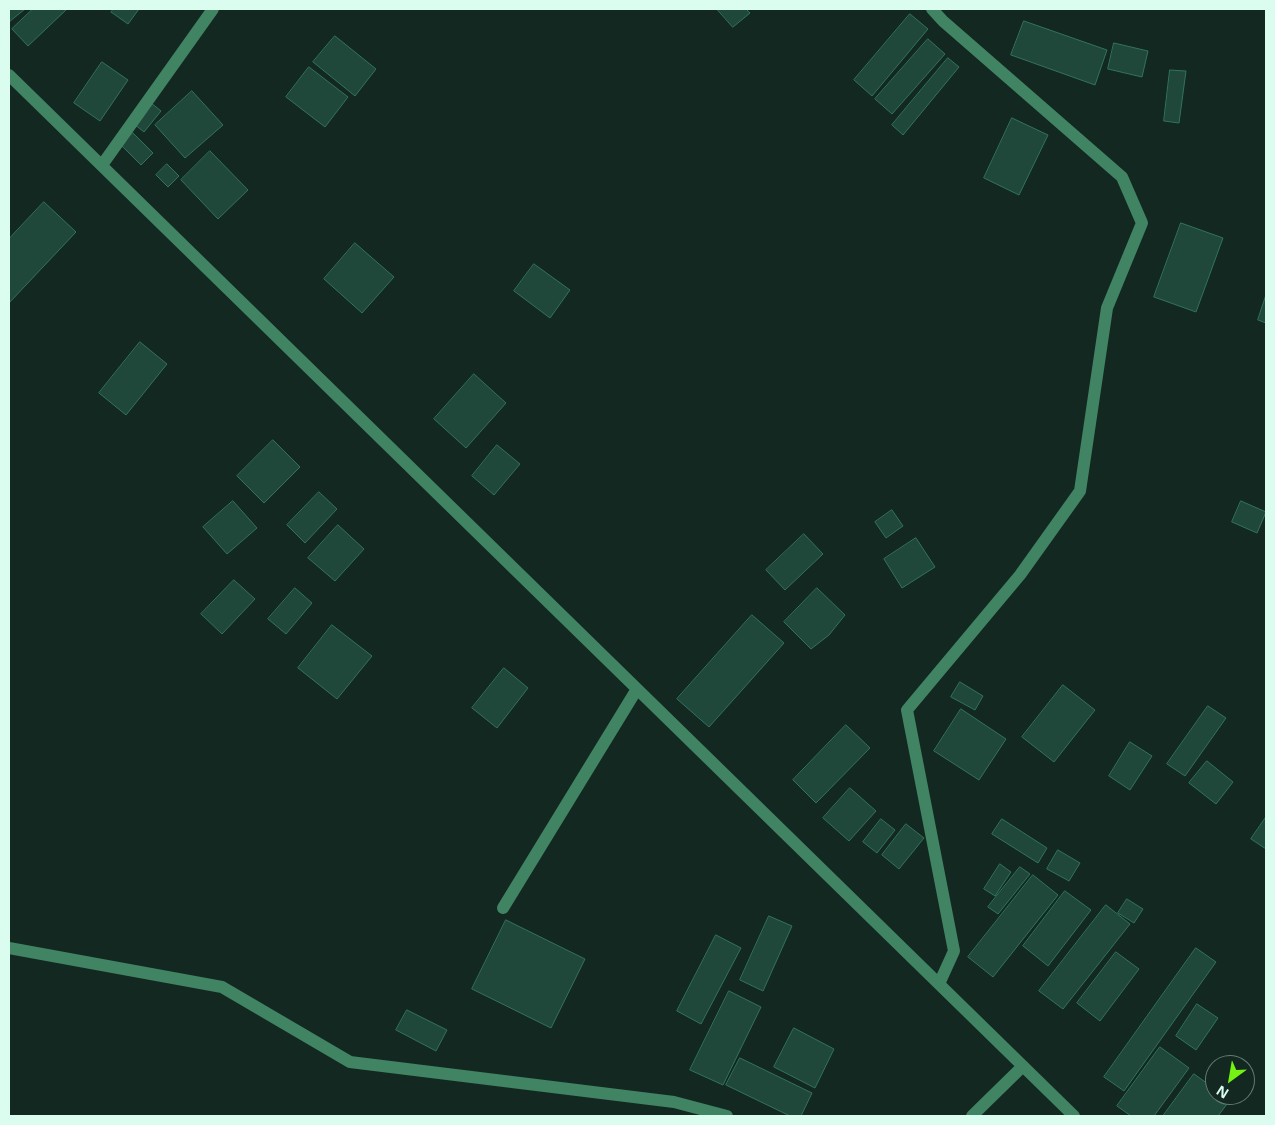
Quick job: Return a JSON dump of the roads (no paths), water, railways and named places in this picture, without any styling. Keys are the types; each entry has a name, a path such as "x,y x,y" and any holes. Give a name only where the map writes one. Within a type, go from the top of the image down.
{"street":[{"path":"102,166 213,9"},
{"path":"932,9 943,21 1122,177 1142,223 1107,308 1080,491 1020,575 908,710 954,951 939,984"},
{"path":"9,75 1074,1116"},
{"path":"503,908 637,689"},
{"path":"9,948 222,987 350,1062 674,1102 727,1116"},
{"path":"972,1116 1022,1066"}]}
